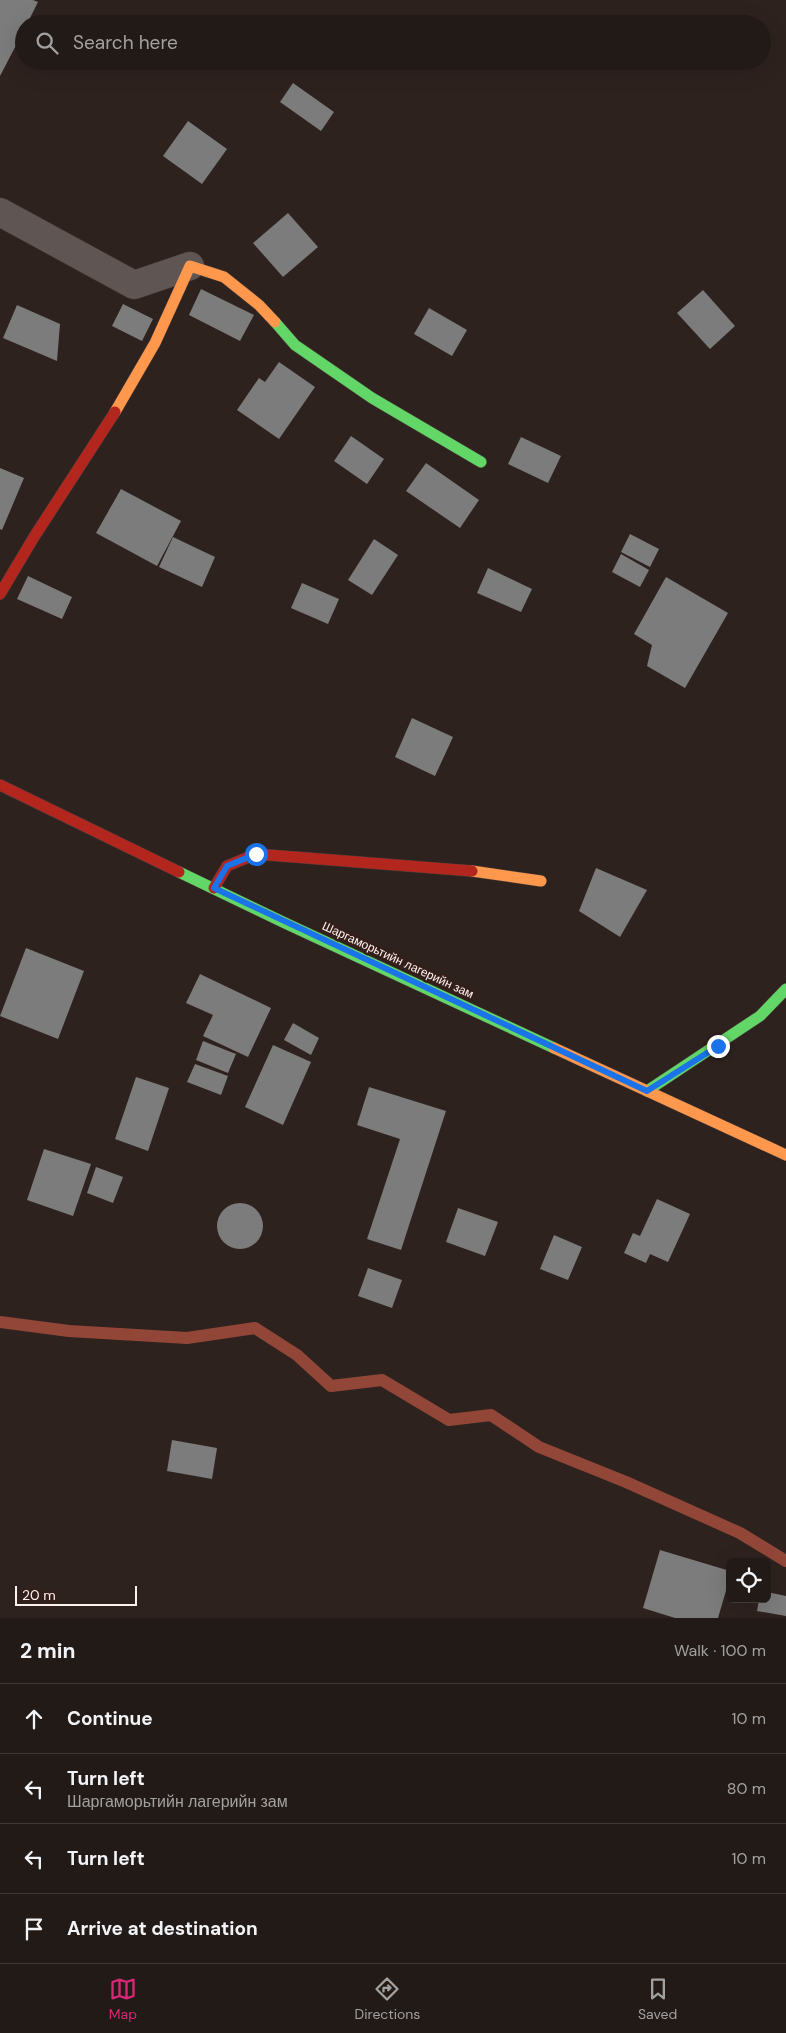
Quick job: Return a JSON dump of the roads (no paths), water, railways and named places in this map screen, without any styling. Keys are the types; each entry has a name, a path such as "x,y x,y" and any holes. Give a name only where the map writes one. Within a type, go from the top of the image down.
{"street":[{"path":"0,212 134,285 190,266 224,277 259,305 295,345 372,398 481,462"},
{"path":"0,594 19,560 140,370 170,314 190,266"},
{"name":"Шаргаморьтийн лагерийн зам","path":"0,785 214,888 786,1155"},
{"path":"214,888 227,866 256,854 446,867 541,881"},
{"path":"647,1091 718,1046 760,1016 786,989"}],"waterway":[{"path":"0,1322 69,1331 187,1338 255,1328 297,1355 331,1386 382,1380 449,1420 491,1415 539,1447 626,1482 740,1533 786,1561"}]}
